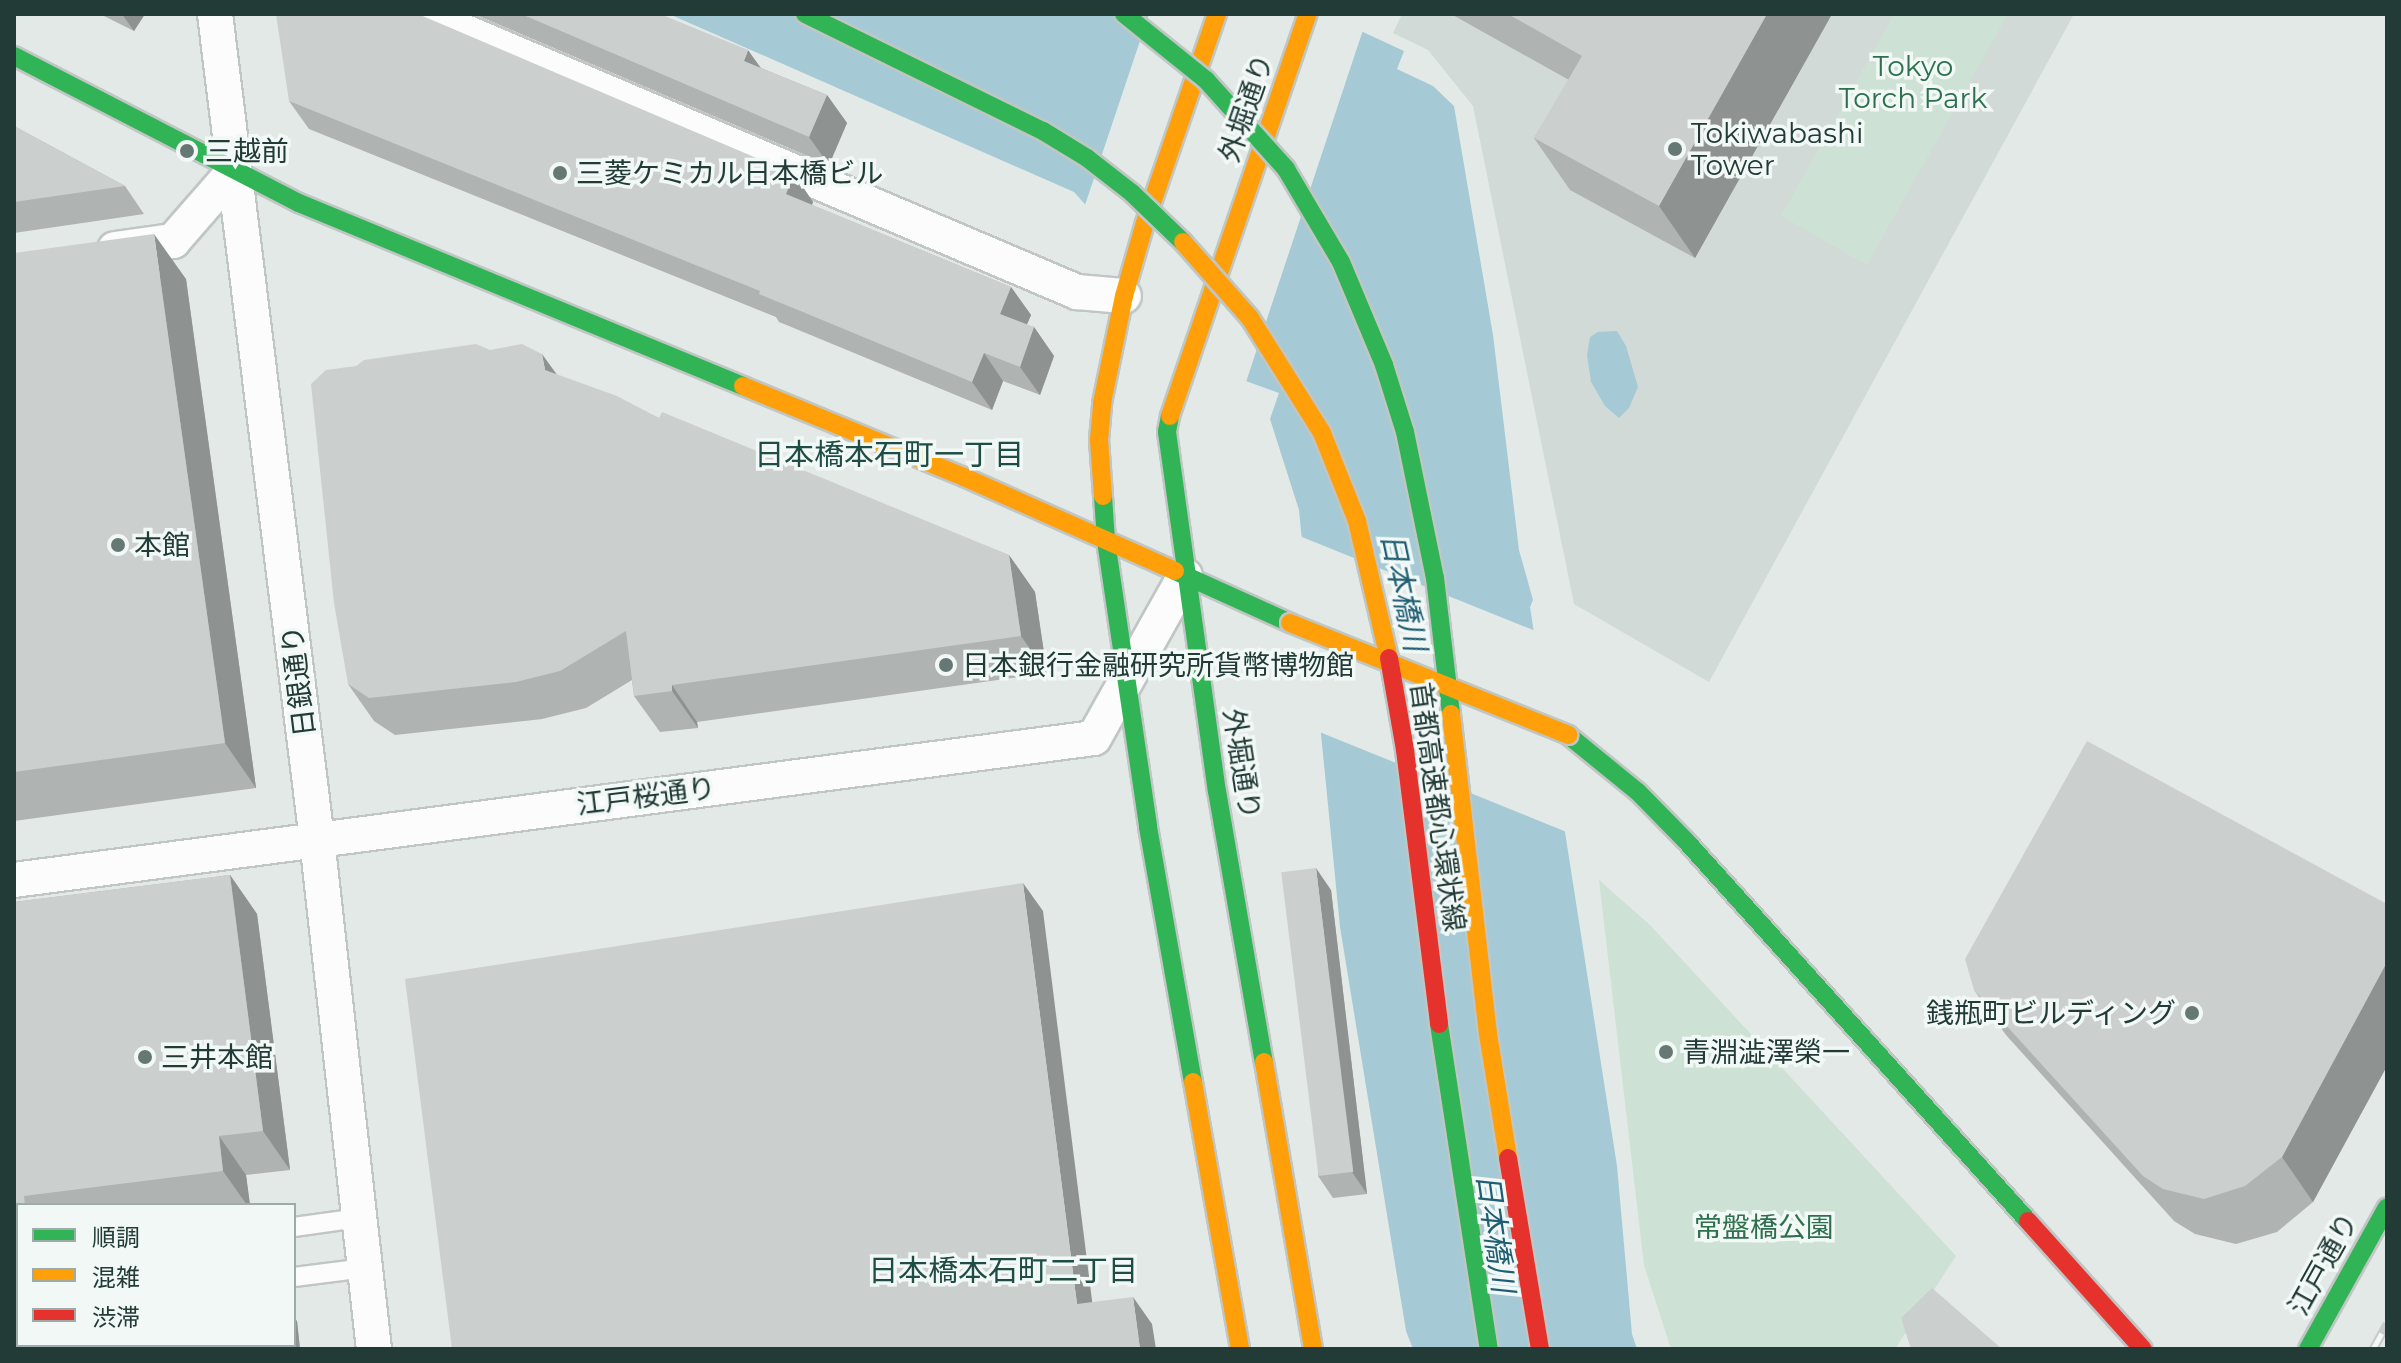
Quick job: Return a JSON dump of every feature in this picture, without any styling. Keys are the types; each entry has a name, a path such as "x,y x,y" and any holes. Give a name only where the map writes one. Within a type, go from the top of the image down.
{"main road":[{"name":"首都高速都心環状線","path":"805,14 1043,131 1087,158 1132,193 1198,256 1250,318 1322,433 1357,521 1385,632 1405,750 1448,1097 1489,1349"},
{"name":"首都高速都心環状線","path":"1124,14 1206,80 1286,169 1341,262 1365,313 1405,432 1435,578 1488,1034 1540,1349"},
{"name":"外堀通り","path":"1217,14 1145,223 1124,296 1102,403 1099,440 1106,541 1125,682 1240,1349"},
{"name":"外堀通り","path":"1308,14 1171,408 1167,432 1217,791 1313,1349"},
{"path":"14,56 299,203 964,477 1290,623 1568,735 1638,792 1686,841 2143,1349"},
{"name":"江戸通り","path":"2308,1349 2387,1207"}],"street":[{"name":"日銀通り","path":"215,14 317,840 374,1349"},
{"path":"423,14 1077,292 1124,296"},
{"path":"86,254 173,241 234,171"},
{"name":"江戸桜通り","path":"14,880 1094,738 1185,576"}],"lane":[{"path":"296,1227 359,1218"},
{"path":"296,1277 365,1268"}],"shaded area":[{"path":"1402,14 2074,14 1709,682 1574,604 1473,106 1428,50 1393,33"}],"green space":[{"name":"Tokyo Torch Park","path":"1894,14 2008,14 1867,265 1781,216"},
{"name":"常盤橋公園","path":"1599,880 1650,925 1956,1256 1895,1349 1671,1349 1644,1265"}],"water":[{"name":"日本橋川","path":"669,14 1324,14 1404,51 1397,69 1433,86 1454,106 1493,335 1519,550 1533,600 1530,607 1617,1166 1632,1334 1637,1349 1413,1349 1406,1331 1340,927 1299,510 1270,419 1279,393 1243,380 1074,192"},
{"path":"1617,331 1626,346 1638,387 1629,408 1619,418 1605,406 1591,382 1587,355 1590,337 1598,332"}],"pier":[{"path":"1149,14 1334,14 1364,27 1245,385 1084,208"},
{"path":"1297,535 1538,632 1569,833 1317,731"}],"building":[{"path":"276,14 418,14 794,174 786,194 1011,287 1000,314 1034,327 1020,367 984,353 972,382 759,294 760,291 289,101"},
{"path":"521,14 660,14 748,50 744,61 827,95 809,137"},
{"path":"1508,14 1767,14 1659,206 1534,138 1582,56"},
{"path":"14,126 125,186 14,202"},
{"name":"本館","path":"154,234 225,743 14,772 14,253"},
{"path":"476,344 490,350 522,344 542,354 545,370 617,396 659,418 662,412 1009,555 1021,636 672,685 672,691 634,696 626,631 560,671 516,682 369,698 348,684 334,603 311,384 326,370 356,366 364,360"},
{"name":"銭瓶町ビルディング","path":"2087,741 2387,904 2387,962 2282,1157 2245,1186 2204,1199 2163,1189 2143,1176 1974,990 1965,959"},
{"path":"1316,868 1353,1172 1319,1176 1281,872"},
{"name":"三井本館","path":"230,875 263,1131 219,1136 223,1171 24,1196 25,1203 16,1203 16,1347 278,1349 14,1349 14,902"},
{"path":"1023,883 1077,1304 1133,1297 1140,1349 452,1349 405,979"},
{"path":"1932,1288 2002,1349 1911,1349 1901,1318"}],"railway":[{"path":"2373,1349 2387,1324"}],"traffic: fast":[{"path":"805,14 1043,131 1087,158 1132,193 1183,242"},
{"path":"1124,14 1206,80 1286,169 1341,262 1384,365 1405,432 1435,578 1451,714"},
{"path":"14,56 299,203 743,386"},
{"path":"1170,416 1167,432 1217,791 1264,1062"},
{"path":"1103,496 1106,541 1148,827 1193,1082"},
{"path":"1175,571 1290,623"},
{"path":"1568,735 1638,792 1686,841 2028,1221"},
{"path":"1439,1024 1489,1349"},
{"path":"2308,1349 2387,1207"}],"traffic: slow":[{"path":"1103,496 1099,440 1102,403 1124,296 1145,223 1217,14"},
{"path":"1170,416 1308,14"},
{"path":"1183,242 1250,318 1322,433 1357,521 1389,658"},
{"path":"743,386 964,477 1175,571"},
{"path":"1290,623 1568,735"},
{"path":"1451,714 1488,1034 1508,1158"},
{"path":"1264,1062 1313,1349"},
{"path":"1193,1082 1240,1349"}],"traffic: jam":[{"path":"1389,658 1405,750 1439,1024"},
{"path":"1508,1158 1540,1349"},
{"path":"2028,1221 2143,1349"}],"place":[{"name":"Tokiwabashi Tower","path":"1675,149"},
{"name":"三越前","path":"187,151"},
{"name":"三菱ケミカル日本橋ビル","path":"560,173"},
{"name":"本館","path":"118,545"},
{"name":"日本銀行金融研究所貨幣博物館","path":"946,665"},
{"name":"銭瓶町ビルディング","path":"2192,1013"},
{"name":"青淵澁澤榮一","path":"1666,1052"},
{"name":"三井本館","path":"145,1057"}],"district":[{"name":"日本橋本石町一丁目","path":"889,455"},
{"name":"日本橋本石町二丁目","path":"1003,1271"}]}
